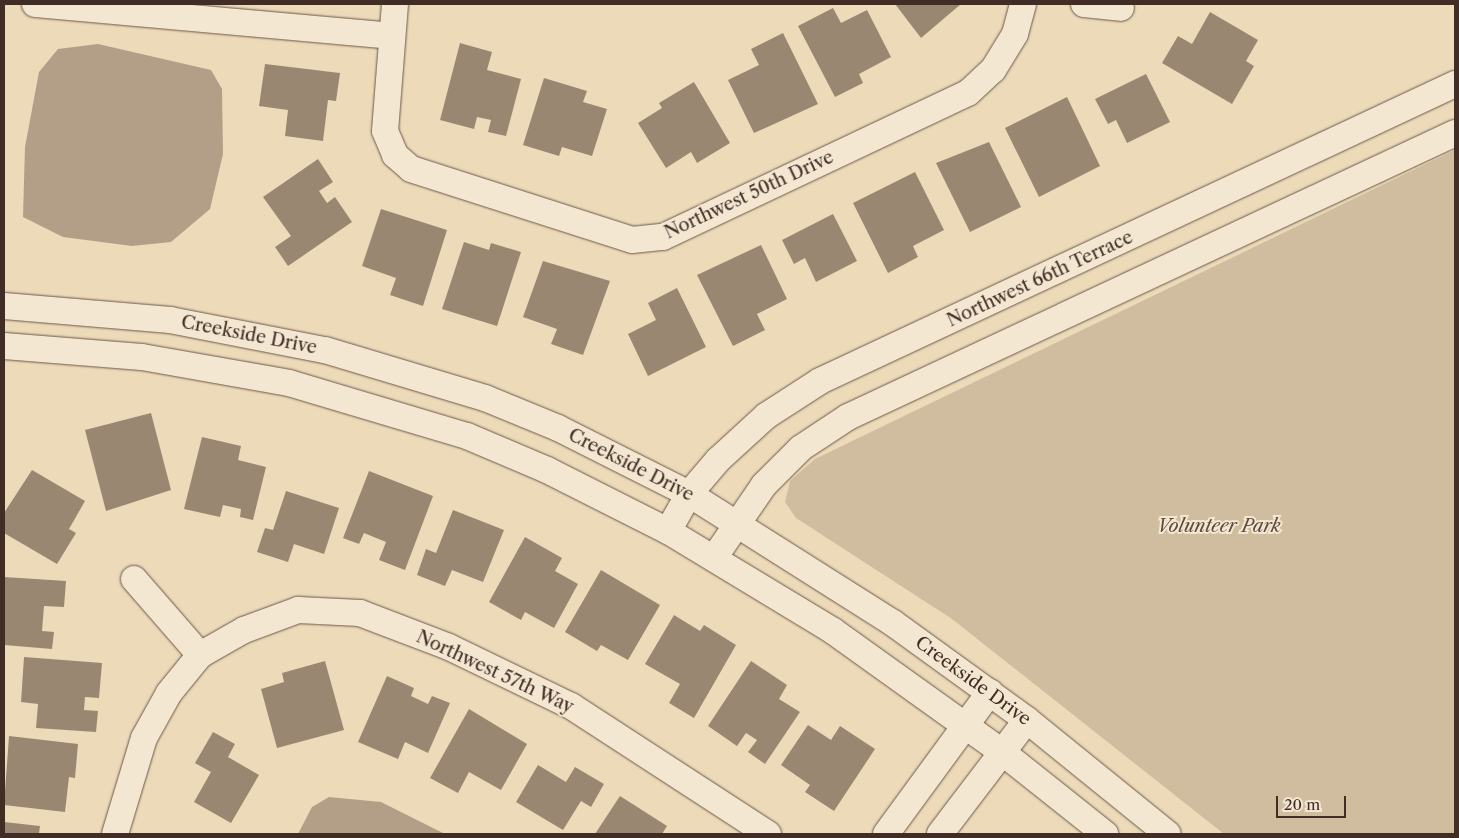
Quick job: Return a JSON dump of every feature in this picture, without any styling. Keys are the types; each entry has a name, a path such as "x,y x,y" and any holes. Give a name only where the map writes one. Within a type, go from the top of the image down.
{"street":[{"path":"35,4 392,36 395,4"},
{"name":"Northwest 50th Drive","path":"392,36 385,131 395,155 411,169 632,240 663,237 968,93 993,70 1015,34 1023,4"},
{"path":"1084,4 1121,8"},
{"name":"Northwest 66th Terrace","path":"668,531 689,494 718,460 766,416 820,382 1455,84"},
{"path":"714,558 736,522 764,485 801,448 848,417 1455,133"},
{"name":"Creekside Drive","path":"4,306 170,320 325,350 386,366 485,398 549,424 689,494 893,623 1027,720 1168,834"},
{"path":"4,346 142,357 290,383 388,410 547,470 668,531 833,631 1002,752 1105,834"},
{"path":"134,579 200,655"},
{"name":"Northwest 57th Way","path":"115,834 144,738 169,693 200,655 244,630 298,610 360,613 449,647 571,706 768,834"},
{"path":"886,834 990,692"},
{"path":"940,834 1027,720"}],"green space":[{"name":"Volunteer Park","path":"1455,150 1455,834 1224,834 952,619 796,518 785,502 790,481 815,459"}],"shaded area":[{"path":"98,44 211,70 222,89 223,154 210,209 171,242 132,246 63,237 23,217 25,147 39,72 58,49"},
{"path":"329,797 381,802 445,834 298,834 312,807"}],"building":[{"path":"895,4 961,4 921,38"},
{"path":"833,8 841,23 867,10 891,57 859,74 863,83 835,97 798,26"},
{"path":"1210,12 1258,40 1246,61 1254,66 1232,104 1162,63 1178,36 1192,44"},
{"path":"783,33 818,104 754,133 728,80 759,65 751,49"},
{"path":"460,43 492,52 487,70 521,79 506,136 488,132 491,120 477,117 474,129 440,120"},
{"path":"265,64 340,73 336,101 328,100 323,141 285,136 288,110 259,106"},
{"path":"1146,74 1170,122 1127,143 1116,120 1108,124 1095,99"},
{"path":"544,78 587,91 583,102 607,109 592,156 562,147 559,156 523,145"},
{"path":"694,82 730,143 697,163 691,152 666,168 638,123 662,108 659,103"},
{"path":"1067,97 1100,166 1039,197 1005,128"},
{"path":"989,142 1021,207 970,232 936,163"},
{"path":"318,159 333,182 319,191 327,203 335,197 352,222 288,266 275,247 291,236 263,197"},
{"path":"915,172 944,230 913,246 918,257 888,273 853,203"},
{"path":"381,209 447,230 423,306 390,295 396,278 362,266"},
{"path":"833,214 857,261 816,282 805,258 794,264 782,240"},
{"path":"464,242 489,250 491,243 521,252 497,326 442,309"},
{"path":"761,245 787,299 757,314 765,330 733,346 697,275"},
{"path":"543,261 610,281 583,355 551,344 557,329 523,317"},
{"path":"677,288 706,347 648,376 628,334 656,320 648,303"},
{"path":"151,413 171,490 106,511 85,430"},
{"path":"202,437 241,446 238,460 266,467 253,520 240,517 241,509 223,505 220,517 184,509"},
{"path":"32,470 85,501 69,529 76,533 57,564 4,533 4,513"},
{"path":"369,471 433,496 405,570 379,560 386,542 364,533 359,544 343,538"},
{"path":"286,491 339,508 324,554 294,544 288,562 257,552 265,528 273,530"},
{"path":"453,510 504,530 483,582 452,570 445,586 417,575 426,549 436,553"},
{"path":"525,537 562,558 555,571 578,584 554,628 525,612 521,620 489,602"},
{"path":"601,570 660,605 628,660 601,645 597,651 565,632"},
{"path":"4,577 66,581 64,607 44,606 42,631 54,632 52,649 4,645"},
{"path":"674,615 700,631 704,625 736,645 694,718 669,703 680,684 645,664"},
{"path":"24,657 102,663 99,698 85,697 84,710 98,711 96,732 36,728 38,704 21,702"},
{"path":"325,661 344,730 277,748 261,689 284,682 282,673"},
{"path":"751,661 787,685 779,699 800,712 765,764 748,752 757,740 746,733 737,746 708,726"},
{"path":"387,676 414,688 411,696 428,704 432,696 450,703 428,753 405,742 398,759 358,742"},
{"path":"469,709 527,744 501,790 469,772 458,793 430,778"},
{"path":"808,725 831,740 840,726 875,749 834,811 805,792 810,785 781,765"},
{"path":"213,732 235,744 228,757 259,775 231,823 194,802 211,772 195,763"},
{"path":"9,736 78,744 75,778 69,777 65,812 4,805"},
{"path":"538,765 566,782 575,767 604,784 591,807 581,801 563,830 516,802"},
{"path":"620,796 667,826 662,834 595,834"},
{"path":"4,822 40,826 39,834 4,834"}]}
